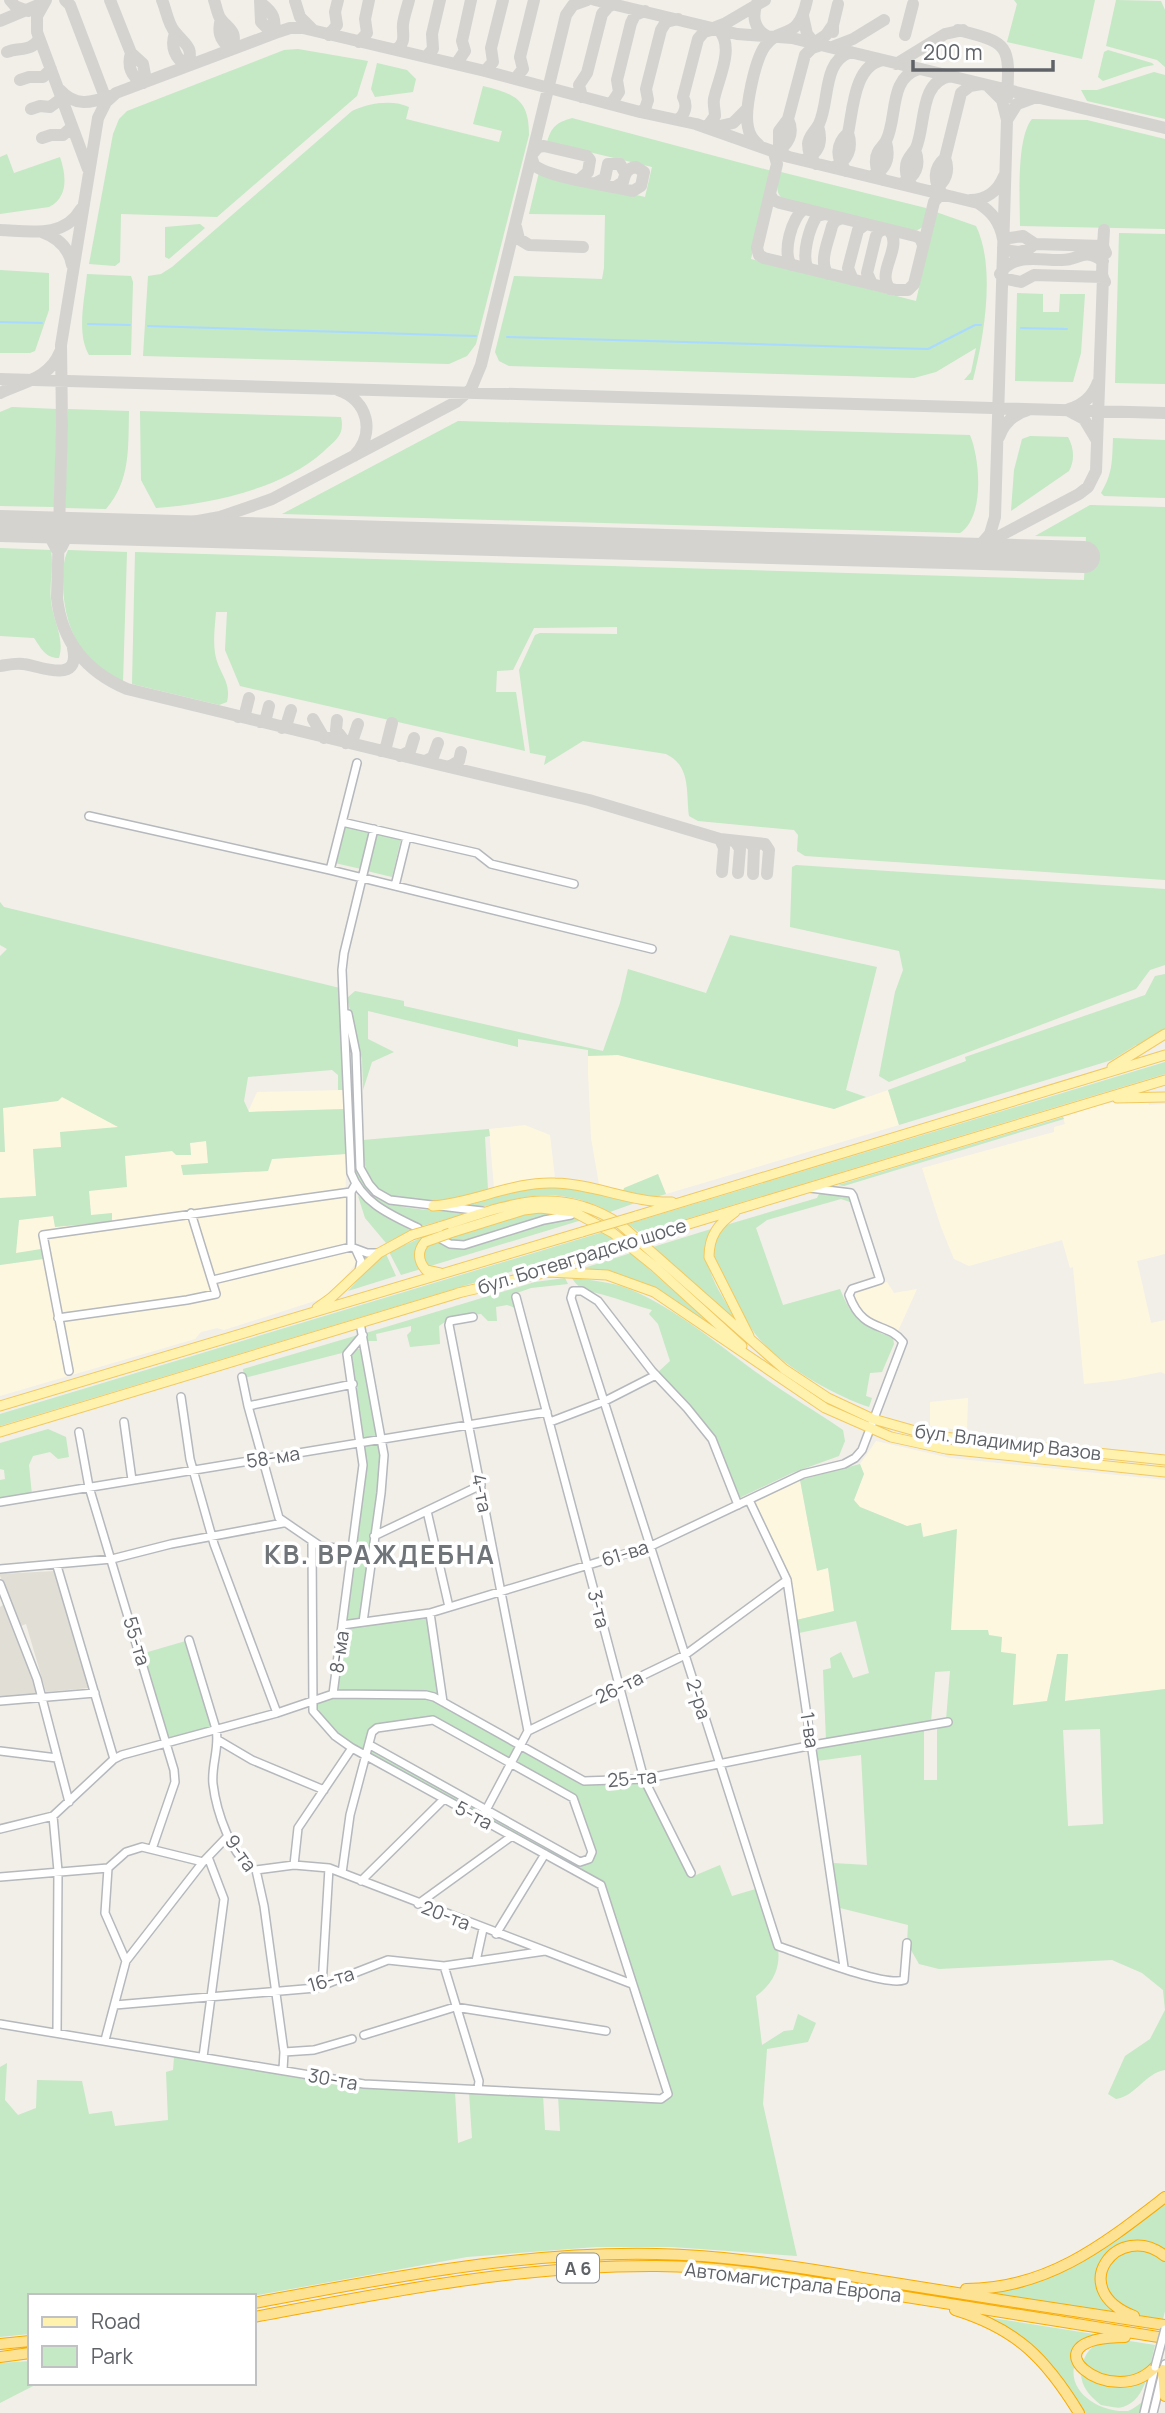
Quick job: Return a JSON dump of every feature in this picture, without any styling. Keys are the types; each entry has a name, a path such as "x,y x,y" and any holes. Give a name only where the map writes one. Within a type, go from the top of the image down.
{"highway":[{"path":"903,2284 990,2289 1023,2283 1054,2272 1080,2258 1165,2197"},
{"path":"1161,2326 1116,2307 1101,2290 1101,2278 1108,2260 1123,2248 1148,2246 1165,2256"},
{"name":"Автомагистрала Европа","path":"256,2304 448,2269 593,2253 708,2256 903,2284 1161,2326"},
{"name":"Автомагистрала Европа","path":"256,2317 452,2281 595,2266 660,2266 708,2268 1165,2337"},
{"path":"904,2296 974,2316 1022,2342 1060,2381 1079,2413"},
{"path":"1077,2379 1079,2358 1084,2349 1095,2342 1113,2337 1151,2335"},
{"path":"0,2344 28,2340"},
{"path":"0,2357 28,2353"},
{"path":"1161,2367 1165,2396"},
{"path":"1136,2400 1161,2367"}],"main road":[{"path":"1092,1078 1165,1034"},
{"name":"бул. Ботевградско шосе","path":"0,1406 688,1201 1165,1055"},
{"name":"бул. Ботевградско шосе","path":"0,1432 1165,1080"},
{"path":"1084,1104 1120,1097 1165,1097"},
{"path":"433,1206 556,1182 650,1202 688,1201"},
{"name":"бул. Владимир Вазов","path":"310,1313 331,1298 379,1252 415,1231 537,1200 577,1203 601,1212 620,1224 785,1368 891,1437 946,1450 1165,1472"},
{"path":"742,1206 719,1224 709,1245 709,1257 751,1341"},
{"path":"449,1273 429,1272 422,1266 419,1256 425,1242 524,1210 540,1208 575,1212 597,1222 654,1266 766,1369"},
{"path":"458,1293 548,1272 607,1275 654,1292 766,1369"},
{"name":"бул. Владимир Вазов","path":"766,1369 825,1408 871,1424 933,1436 1165,1460"}],"street":[{"path":"330,870 357,763"},
{"path":"89,816 330,870 652,949"},
{"path":"342,822 477,853 491,864 574,884"},
{"path":"359,1272 361,1261 354,1249 343,989 344,953 374,830"},
{"path":"395,886 407,837"},
{"path":"343,989 356,1053 360,1168 369,1184 376,1192 390,1200 486,1212"},
{"path":"349,1135 358,1134"},
{"name":"61-ва","path":"342,1625 430,1613 651,1546 803,1474 844,1464 855,1458 862,1450 903,1342 859,1314 849,1295 852,1289 877,1282 880,1277 851,1193 806,1187"},
{"path":"69,1371 43,1235 353,1188 415,1231"},
{"path":"58,1318 216,1294 191,1213"},
{"path":"441,1240 464,1245 561,1215 597,1222"},
{"path":"213,1280 354,1249 379,1252"},
{"name":"2-ра","path":"656,1375 598,1301 582,1292 573,1291 571,1298 778,1946 877,1979 899,1982 904,1980 906,1943"},
{"name":"3-та","path":"516,1297 644,1779 691,1873"},
{"name":"4-та","path":"473,1317 454,1319 449,1325 528,1731"},
{"name":"8-ма","path":"360,1323 382,1441 383,1465 363,1622"},
{"name":"8-ма","path":"0,1829 53,1816 114,1759 277,1713 333,1694 363,1465 347,1354 363,1335"},
{"path":"550,1422 606,1401 656,1375 712,1440 738,1505"},
{"path":"242,1377 275,1510 284,1523 312,1542 327,1548 352,1550"},
{"path":"248,1406 353,1384"},
{"path":"181,1397 194,1470 213,1536 277,1713"},
{"name":"58-ма","path":"0,1502 547,1412"},
{"path":"124,1422 132,1480"},
{"name":"55-та","path":"79,1432 89,1487 174,1770 175,1782 153,1846"},
{"path":"374,1536 481,1485"},
{"name":"1-ва","path":"749,1500 787,1580 844,1968"},
{"path":"427,1511 449,1607"},
{"path":"0,1569 112,1559 170,1544 284,1523"},
{"path":"311,1701 312,1542"},
{"path":"57,1566 114,1759"},
{"name":"26-та","path":"528,1731 685,1655 787,1580"},
{"path":"0,1584 43,1697 69,1802"},
{"path":"430,1613 443,1702"},
{"name":"9-та","path":"189,1640 216,1729 218,1740 213,1783 227,1837 250,1867 256,1870 264,1906 284,2052 282,2070"},
{"path":"0,1701 94,1693"},
{"name":"25-та","path":"333,1694 426,1695 584,1781 644,1779 813,1745 948,1722"},
{"name":"5-та","path":"311,1701 313,1711 323,1723 352,1748 601,1885 668,2094"},
{"path":"342,1873 351,1815 372,1732 377,1728 433,1720 511,1763"},
{"path":"481,1819 528,1731"},
{"path":"218,1740 252,1760 324,1790"},
{"name":"5-та","path":"370,1745 580,1862 585,1862 592,1852 573,1798 511,1763"},
{"path":"294,1865 298,1828 352,1748"},
{"path":"0,1751 57,1758"},
{"path":"361,1881 444,1799"},
{"path":"53,1816 58,1871 57,2032"},
{"path":"418,1904 512,1836"},
{"path":"106,2040 126,1961 205,1859 227,1837"},
{"path":"0,1877 108,1868 126,1852 153,1846 205,1859 225,1899 203,2057"},
{"path":"496,1934 545,1854"},
{"name":"20-та","path":"256,1870 294,1865 329,1868 632,1984"},
{"path":"108,1868 105,1913 126,1961"},
{"path":"322,1986 329,1868"},
{"path":"476,1961 483,1929"},
{"name":"16-та","path":"115,2005 322,1986 388,1960 444,1966 545,1951"},
{"path":"444,1966 479,2081 478,2089"},
{"path":"365,2035 455,2007 606,2031"},
{"name":"30-та","path":"0,2024 364,2084 660,2099 668,2094"},
{"path":"284,2052 314,2050 352,2039"},
{"path":"1153,2413 1161,2367 1161,2326"},
{"path":"1144,2413 1161,2367"}],"shaded area":[{"path":"618,1055 834,1109 888,1090 899,1125 666,1194 658,1174 623,1191 599,1184 591,1138 588,1072 588,1056"},
{"path":"344,1090 345,1109 248,1112 257,1092"},
{"path":"62,1097 81,1104 120,1128 61,1147 33,1150 36,1196 0,1198 0,1152 5,1151 3,1108 57,1101"},
{"path":"1122,1101 1148,1101 1149,1105 1165,1104 1165,1254 1137,1261 1151,1323 1165,1320 1165,1374 1161,1372 1084,1384 1073,1267 1070,1268 1062,1240 969,1266 954,1259 922,1168 1054,1132 1054,1127 1065,1124 1063,1117"},
{"path":"525,1125 550,1135 555,1178 527,1180 494,1188 489,1129"},
{"path":"207,1141 208,1164 181,1166 184,1175 268,1171 271,1159 346,1154 345,1252 355,1254 357,1262 341,1282 321,1299 224,1330 217,1328 201,1332 195,1339 0,1396 0,1265 43,1259 15,1254 19,1220 54,1216 55,1226 91,1215 89,1191 124,1156 172,1151 191,1154 190,1143"},
{"path":"887,1282 894,1293 917,1289 898,1331 870,1320 859,1310 851,1291"},
{"path":"968,1398 967,1431 930,1426 930,1402"},
{"path":"876,1441 950,1458 1165,1480 1165,1689 1064,1701 1068,1655 1057,1654 1047,1701 1013,1705 1001,1652 988,1635 951,1630 920,1523 907,1526 860,1507 854,1500 864,1474 860,1464"},
{"path":"800,1480 817,1570 828,1567 834,1612 796,1620 789,1579 753,1502"},
{"path":"55,1571 89,1688 46,1692 26,1624 21,1626 0,1576"},
{"path":"3,1605 33,1678 37,1695 0,1698 0,1607"}],"green space":[{"path":"1014,0 1095,0 1082,59 1007,42 1017,4"},
{"path":"1116,0 1161,1 1165,10 1165,67 1157,60 1106,46"},
{"path":"298,49 368,61 357,96 217,217 121,214 120,262 115,266 89,264 113,134 119,119 127,111 284,50"},
{"path":"1108,50 1154,65 1103,81 1098,77 1104,52"},
{"path":"377,63 407,70 416,79 413,92 375,97 371,89"},
{"path":"1154,72 1165,75 1165,119 1087,101 1081,90 1097,90"},
{"path":"483,86 504,92 518,100 526,113 529,135 476,344 467,356 449,364 143,356 148,276 161,274 172,267 352,111 380,103 396,103 409,107 406,119 499,142 502,131 473,124"},
{"path":"572,118 772,171 751,259 916,301 936,212 976,226 986,261 987,281 984,323 973,380 964,380 971,372 976,348 936,372 914,378 509,366 499,361 495,352 514,276 602,279 605,215 529,214 539,172 645,197 652,167 547,142 555,126"},
{"path":"1032,119 1087,120 1165,139 1165,229 1020,226 1021,154 1023,140"},
{"path":"7,154 14,173 60,157 64,185 60,198 49,207 0,214 0,157"},
{"path":"781,172 926,208 927,221 919,230 910,232 788,202 780,196 777,189"},
{"path":"200,224 205,228 169,259 165,257 165,227"},
{"path":"1119,233 1165,234 1165,384 1115,383"},
{"path":"0,270 49,273 49,310 35,351 30,353 0,353"},
{"path":"87,274 131,276 131,355 89,355 82,326"},
{"path":"1017,293 1043,294 1043,312 1059,312 1060,294 1085,294 1081,353 1073,382 1015,381"},
{"path":"12,407 57,409 54,507 0,506 0,412"},
{"path":"68,409 129,411 124,475 106,509 65,508"},
{"path":"140,411 341,417 342,428 323,452 287,476 222,498 156,508 141,480"},
{"path":"458,421 970,435 978,472 977,501 974,514 960,533 282,514"},
{"path":"1030,436 1068,437 1073,450 1072,463 1069,471 1011,511 1014,470 1022,439"},
{"path":"1113,438 1165,440 1165,498 1104,496 1101,493 1110,473"},
{"path":"1090,505 1165,507 1165,880 805,856 797,851 798,835 794,830 698,821 689,816 686,780 680,765 666,754 583,741 544,765 546,756 530,753 519,670 535,635 617,634 617,627 534,628 513,670 497,671 496,692 516,692 525,751 240,686 225,650 227,612 216,612 214,643 217,660 228,688 227,702 219,705 132,684 135,552 1084,580 1086,537 1035,536"},
{"path":"0,548 51,550 51,601 60,636 59,658 47,654 34,638 0,636"},
{"path":"68,550 127,552 123,682 96,666 77,642 71,628 66,614 63,582"},
{"path":"344,826 370,832 361,869 335,863"},
{"path":"376,833 401,839 392,877 367,871"},
{"path":"796,865 1165,889 1165,965 1150,970 1136,989 889,1082 879,1076 895,992 903,970 899,951 790,927 792,867"},
{"path":"0,902 4,907 340,988 344,1090 338,1090 338,1075 332,1070 248,1077 244,1101 249,1112 345,1109 346,1154 272,1159 268,1171 183,1175 181,1165 208,1163 206,1141 190,1143 191,1155 176,1155 172,1151 125,1156 127,1187 89,1191 91,1215 112,1213 112,1222 55,1227 53,1216 19,1220 16,1253 41,1249 43,1259 0,1265 0,1198 36,1196 33,1149 61,1147 60,1132 118,1127 62,1097 58,1101 3,1108 5,1152 0,1152 0,956 7,949 0,945"},
{"path":"730,935 877,967 846,1090 866,1097 834,1109 618,1055 588,1056 588,1050 518,1039 518,1047 368,1011 368,1039 394,1052 372,1062 363,1090 362,1059 347,998 355,991 404,1001 404,1006 603,1051 620,1003 628,969 706,993"},
{"path":"1165,974 1165,1032 1112,1060 899,1125 888,1090 966,1061 965,1057 1145,995 1155,976"},
{"path":"1165,1062 1165,1074 640,1233 628,1224"},
{"path":"1063,1117 1064,1119 844,1186 838,1185"},
{"path":"489,1129 490,1136 485,1137 488,1190 446,1199 404,1200 387,1194 373,1182 365,1165 363,1140"},
{"path":"354,1141 357,1168 364,1183 374,1194 387,1202 402,1206 466,1214 422,1226 383,1207 360,1185 354,1167"},
{"path":"658,1174 666,1194 656,1197 623,1191 624,1188"},
{"path":"548,1186 584,1190 635,1203 610,1212 580,1200 548,1195 478,1207 462,1207 512,1192"},
{"path":"819,1194 842,1195 853,1203 841,1199 767,1220 756,1228 783,1305 840,1289 854,1315 874,1330 893,1338 894,1344 882,1372 870,1373 866,1396 872,1398 869,1407 808,1378 766,1346 745,1318 714,1256 716,1242 726,1225 817,1198"},
{"path":"358,1196 414,1229 386,1243 365,1218"},
{"path":"556,1213 463,1242 445,1238 519,1215"},
{"path":"574,1217 582,1220 427,1267 423,1252 428,1243 438,1240 452,1246"},
{"path":"711,1229 707,1242 709,1267 718,1290 738,1324 653,1247"},
{"path":"603,1232 616,1240 0,1426 0,1414"},
{"path":"425,1236 421,1269 401,1275 389,1252"},
{"path":"631,1253 721,1333 657,1292 604,1271 584,1268"},
{"path":"386,1254 396,1276 348,1291 374,1263"},
{"path":"565,1278 568,1284 531,1288 514,1294 518,1309 507,1305 496,1307 497,1321 488,1321 481,1314 452,1317 439,1326 440,1344 410,1347 407,1335 411,1326 376,1334 377,1341 368,1341 366,1333 535,1282"},
{"path":"572,1278 629,1289 681,1318 843,1430 845,1441 839,1456 792,1473 737,1499 714,1442 657,1373 670,1361 658,1324 649,1314 652,1310 586,1290 578,1286"},
{"path":"358,1335 342,1353 244,1378 243,1369"},
{"path":"354,1349 363,1349 384,1455 363,1622 430,1613 443,1702 583,1781 644,1779 691,1873 696,1875 720,1865 732,1896 759,1888 778,1946 776,1972 756,1996 762,2045 784,2031 793,2030 798,2014 816,2023 808,2042 767,2049 763,2104 797,2256 672,2247 596,2247 467,2257 256,2295 28,2294 28,2334 0,2337 0,2067 7,2063 5,2100 18,2115 36,2108 37,2080 82,2081 89,2114 112,2111 115,2126 168,2120 166,2072 173,2070 174,2057 361,2088 455,2092 458,2143 472,2138 469,2092 543,2095 545,2130 560,2131 558,2095 669,2099 601,1885 352,1748 323,1723 311,1701 333,1694 363,1465 347,1354","holes":["433,1720 573,1798 592,1852 585,1862 370,1745 372,1732"]},
{"path":"48,1429 66,1437 69,1457 58,1459 50,1452 33,1456 29,1465 32,1495 0,1499 0,1480 5,1479 4,1470 0,1469 0,1443"},
{"path":"860,1464 864,1474 854,1500 860,1507 907,1526 921,1523 923,1537 957,1529 951,1630 988,1630 989,1635 1002,1637 1001,1652 1016,1654 1013,1705 1047,1701 1057,1654 1068,1654 1065,1701 1165,1689 1165,2010 1163,1990 1142,1973 1112,1960 939,1969 919,1964 907,1943 908,1925 840,1908 833,1863 867,1865 861,1755 817,1761 813,1745 924,1727 924,1780 937,1780 937,1726 946,1720 950,1671 935,1672 931,1722 826,1740 823,1670 831,1668 830,1658 841,1652 853,1678 869,1673 856,1621 799,1633 796,1620 834,1611 828,1568 817,1571 800,1480","holes":["1100,1729 1103,1824 1068,1826 1063,1730"]},
{"path":"189,1640 216,1729 168,1743 141,1654"},
{"path":"1165,2010 1165,2070 1152,2075 1123,2097 1116,2099 1108,2094 1125,2056 1150,2039"},
{"path":"1165,2199 1165,2252 1150,2243 1106,2257 1098,2287 1136,2318 960,2291 1027,2285"},
{"path":"1146,2248 1165,2260 1163,2319 1135,2315 1108,2297 1104,2271 1121,2252"},
{"path":"986,2317 1100,2335 1081,2351 1074,2369 1074,2380 1086,2397 1105,2408 1128,2411 1142,2402 1140,2413 1081,2413 1064,2384"},
{"path":"1123,2340 1155,2345 1146,2380 1131,2403 1121,2408 1101,2405 1083,2384 1082,2365 1091,2348 1101,2342"},
{"path":"28,2361 28,2385 35,2385 0,2403 0,2363"}],"waterway":[{"path":"0,322 42,323"},
{"path":"88,324 130,325"},
{"path":"507,337 928,349 975,325 981,325"},
{"path":"148,326 476,336"},
{"path":"1021,328 1067,329"}],"taxiway":[{"path":"10,0 15,6 28,11"},
{"path":"46,0 37,16 37,32 88,169"},
{"path":"65,0 70,5 105,97"},
{"path":"110,0 131,53 143,64 143,83 131,71 131,53"},
{"path":"162,0 171,25 189,50 187,66 175,52 175,33"},
{"path":"214,0 220,18 223,22 229,28 233,34 232,49 221,36 219,28 220,24 221,19"},
{"path":"260,0 261,22 273,34 273,17 262,4"},
{"path":"329,35 337,25 335,12 338,0"},
{"path":"359,42 367,33 365,19 369,0"},
{"path":"396,50 403,41 403,24 409,0"},
{"path":"426,57 433,49 432,34 440,0"},
{"path":"456,64 465,51 462,41 471,0"},
{"path":"485,71 493,62 491,48 503,0"},
{"path":"515,79 523,69 520,57 534,0"},
{"path":"132,530 220,517 272,499 456,402 471,389 481,365 566,15 573,5 587,0"},
{"path":"595,0 737,34 792,38 1165,128"},
{"path":"713,28 765,0"},
{"path":"759,145 750,134 747,119 754,73 765,46 771,39 794,28 807,0"},
{"path":"295,1 300,17 312,29"},
{"path":"0,21 43,3"},
{"path":"582,97 579,85 587,73 602,14 616,3"},
{"path":"757,3 755,22 759,30 767,36"},
{"path":"833,32 838,4"},
{"path":"905,35 913,4"},
{"path":"611,104 619,92 617,80 631,23 635,15 645,11"},
{"path":"803,16 807,34 814,43 826,35 833,25"},
{"path":"640,112 645,109 648,100 646,89 661,30 666,22 678,19"},
{"path":"832,47 853,39 884,20"},
{"path":"461,752 459,761 449,767 127,689 89,665 71,642 64,629 57,598 62,426 61,345 98,118 106,102 116,93 278,32 303,28 696,124 789,157 978,203 995,218 1003,239"},
{"path":"678,120 685,110 683,97 698,39 704,32 715,29"},
{"path":"707,127 715,116 714,99 726,54 724,37 719,30"},
{"path":"958,30 988,39 1003,49 1008,67 1007,98"},
{"path":"896,64 945,34 963,30"},
{"path":"7,52 29,48 39,39"},
{"path":"785,156 779,145 779,131 788,119 805,55 812,48 821,45"},
{"path":"816,164 809,152 809,141 819,124 835,64 851,52"},
{"path":"846,171 838,152 848,133 856,90 866,70 883,60"},
{"path":"20,80 43,77 51,69"},
{"path":"883,180 876,166 877,154 890,132 895,100 902,81 919,69"},
{"path":"913,187 906,175 906,164 919,139 928,95 940,80 950,76"},
{"path":"943,195 936,180 936,171 945,158 961,93 970,86 981,84"},
{"path":"978,548 990,534 995,517 1007,120 1002,100 989,87"},
{"path":"60,90 71,99 83,102 110,96"},
{"path":"1007,120 1017,104 1036,97"},
{"path":"31,109 50,107 62,98"},
{"path":"711,128 733,123 746,110"},
{"path":"775,153 789,139 791,130 788,119"},
{"path":"804,160 819,146 818,126"},
{"path":"42,138 63,135 72,127"},
{"path":"834,167 843,161 848,153 848,133"},
{"path":"872,176 881,170 886,162 886,142"},
{"path":"534,152 538,147 544,146 587,156 590,160 588,172 580,179"},
{"path":"901,184 916,170 915,150"},
{"path":"774,153 777,164 757,248 759,255 764,258 896,290 908,290 914,284 934,202 944,195"},
{"path":"934,190 946,176 945,158"},
{"path":"532,159 534,165 553,174 633,191 641,186 644,172 636,167 630,169 623,182 615,187"},
{"path":"596,183 605,178 608,164 620,164 625,173"},
{"path":"970,200 991,194 1004,176"},
{"path":"770,194 773,200 780,203 915,236 920,238 923,245"},
{"path":"0,230 34,232 56,229 74,219 81,209"},
{"path":"792,265 788,253 790,235 800,212 805,209"},
{"path":"810,269 807,267 805,255 809,234 817,216 825,214"},
{"path":"828,274 824,263 825,251 832,226 842,218"},
{"path":"853,280 848,268 858,230 866,224"},
{"path":"516,227 519,239 529,245 583,247"},
{"path":"872,284 867,273 876,236 879,231 886,229"},
{"path":"889,230 893,237 886,275 890,289"},
{"path":"1104,230 1103,246 1106,253"},
{"path":"42,232 62,244 72,265"},
{"path":"1003,239 1023,236 1035,244"},
{"path":"1003,248 1016,252 1024,251 1035,244 1103,246 1102,276 1105,282"},
{"path":"1000,274 1006,267 1020,260 1062,260 1091,255 1103,261"},
{"path":"1002,278 1021,282 1034,275"},
{"path":"961,554 1079,494 1088,487 1096,471 1103,277 1034,275"},
{"path":"0,393 43,373 50,368 60,352"},
{"path":"0,379 1165,413"},
{"path":"1069,409 1087,399 1098,382"},
{"path":"338,390 356,401 365,418 365,437 354,456"},
{"path":"999,437 1010,420 1028,410"},
{"path":"1069,411 1084,419 1096,439"},
{"path":"33,527 49,535 57,550"},
{"path":"61,548 67,536 83,528"},
{"path":"0,666 20,664 65,670 71,667 74,660 73,648"},
{"path":"238,717 245,714 249,698"},
{"path":"260,722 266,718 269,706"},
{"path":"282,728 287,723 291,710"},
{"path":"313,719 324,738"},
{"path":"337,720 336,730 346,743 353,739 358,724"},
{"path":"381,751 386,747 392,723"},
{"path":"400,756 410,751 414,738"},
{"path":"425,761 433,757 438,743"},
{"path":"449,767 589,800 720,839 765,844 769,850 767,874"},
{"path":"720,839 724,848 722,872"},
{"path":"735,841 740,849 738,873"},
{"path":"748,842 754,847 753,874"}],"runway":[{"path":"0,526 1084,557"}],"district":[{"name":"КВ. ВРАЖДЕБНА","path":"380,1554"}]}
